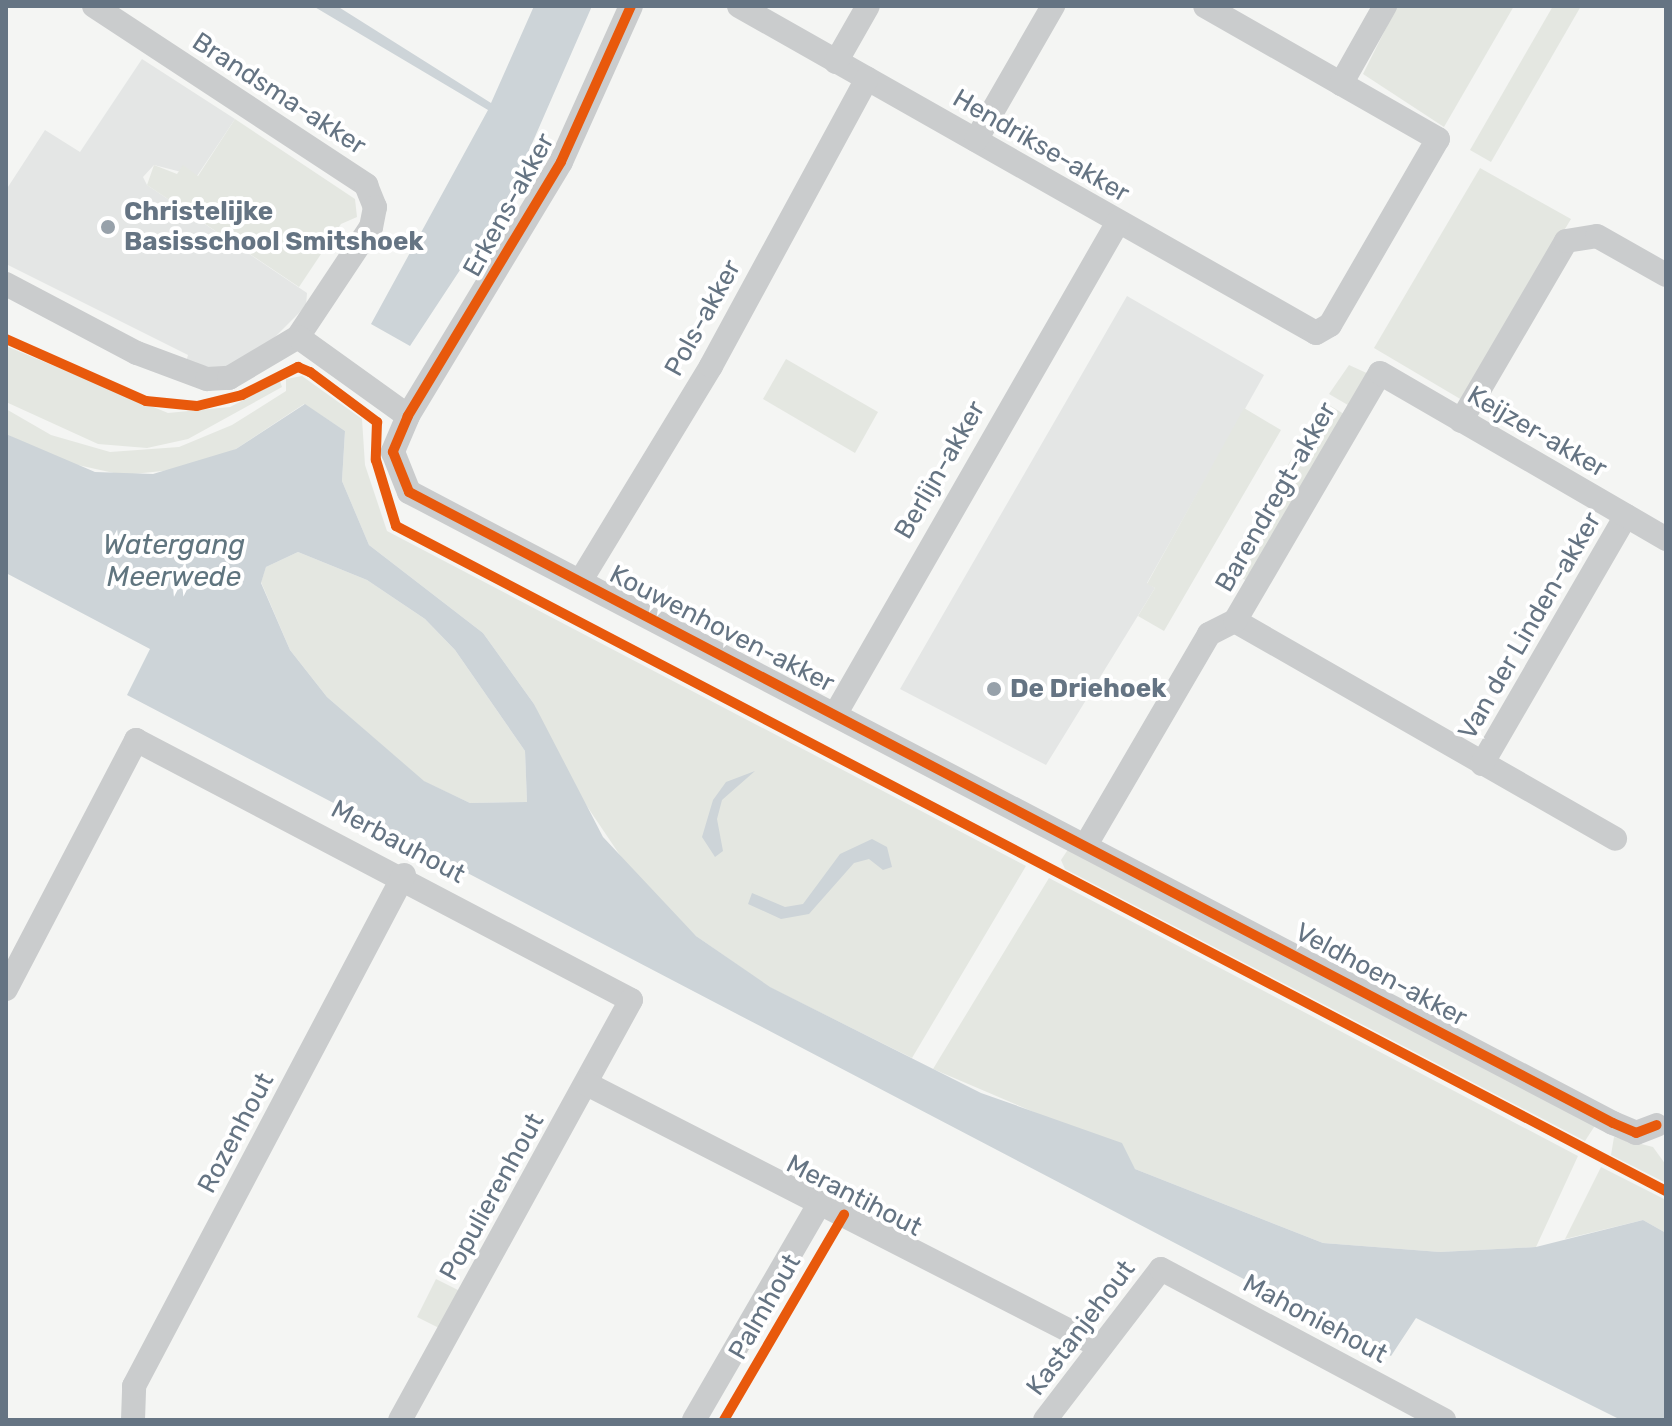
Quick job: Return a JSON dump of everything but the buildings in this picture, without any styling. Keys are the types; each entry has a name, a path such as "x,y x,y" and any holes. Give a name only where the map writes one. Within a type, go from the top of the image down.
{"street":[{"name":"Brandsma-akker","path":"6,284 137,353 207,379 229,378 298,337 371,227 375,207 366,185 94,6"},
{"name":"Erkens-akker","path":"408,416 561,162 631,6"},
{"name":"Hendrikse-akker","path":"739,6 1316,333 1330,325 1438,139 1341,84"},
{"path":"836,62 868,6"},
{"path":"976,140 1053,6"},
{"path":"1205,6 1341,84 1385,6"},
{"name":"Pols-akker","path":"581,580 711,366 867,79"},
{"name":"Berlijn-akker","path":"836,713 1118,222"},
{"path":"1461,421 1566,241 1597,236 1666,275"},
{"path":"298,337 408,416"},
{"name":"Keijzer-akker","path":"1380,373 1666,539"},
{"name":"Barendregt-akker","path":"1087,843 1209,634 1235,621 1380,373"},
{"name":"Kouwenhoven-akker","path":"408,416 393,452 409,492 1087,843"},
{"name":"Van der Linden-akker","path":"1482,764 1626,516"},
{"name":"Van der Linden-akker","path":"1235,621 1615,839"},
{"name":"Merbauhout","path":"6,989 136,740 404,875 631,1000"},
{"name":"Veldhoen-akker","path":"1087,843 1613,1123 1636,1133 1663,1124"},
{"name":"Rozenhout","path":"133,1420 134,1386 404,875"},
{"name":"Populierenhout","path":"400,1420 631,1000"},
{"name":"Merantihout","path":"587,1084 1101,1347"},
{"name":"Palmhout","path":"694,1420 820,1203"},
{"name":"Kastanjehout","path":"1045,1420 1161,1269"},
{"name":"Mahoniehout","path":"1161,1269 1443,1419"}],"shaded area":[{"path":"1397,6 1514,6 1444,127 1363,74"},
{"path":"1553,6 1581,6 1491,162 1470,150"},
{"name":"Christelijke Basisschool Smitshoek","path":"142,59 235,119 197,176 154,165 143,177 147,185 307,293 306,306 265,347 223,370 186,362 188,355 6,264 6,190 45,130 80,152"},
{"path":"235,119 355,199 357,217 341,224 299,287 147,185 154,165 177,174 183,165 198,176"},
{"path":"1480,168 1571,219 1462,400 1374,348"},
{"path":"1127,296 1264,375 1147,583 1155,588 1046,765 900,689"},
{"path":"6,346 168,413 230,407 280,381 282,387 188,439 147,448 98,444 6,402"},
{"path":"786,359 878,412 855,453 763,399"},
{"path":"1349,365 1371,375 1353,408 1329,394"},
{"path":"302,376 362,419 365,465 387,531 1026,866 912,1058 769,987 696,936 638,882 568,778 534,704 483,633 369,545 342,481 345,431 304,404 236,449 192,468 123,475 64,462 6,434 6,409 51,435 110,452 179,447 232,425 286,391 286,379"},
{"path":"1324,402 1349,417 1252,584 1228,570"},
{"path":"1244,408 1281,430 1164,631 1138,616 1155,588 1147,584"},
{"path":"298,552 367,580 425,619 455,650 525,751 527,802 470,803 423,781 327,697 290,650 261,582 266,567"},
{"path":"1071,845 1596,1124 1585,1141 1065,869 1061,860"},
{"path":"1049,878 1578,1156 1536,1247 1440,1252 1323,1243 1135,1169 1050,1119 933,1069"},
{"path":"1614,1137 1653,1147 1666,1165 1666,1183 1611,1155"},
{"path":"1601,1167 1666,1200 1666,1233 1643,1220 1565,1239"},
{"path":"436,1279 460,1291 441,1329 417,1317"}],"water":[{"path":"313,6 337,6 491,103 534,6 592,6 510,194 410,346 371,324 488,110"},
{"name":"Watergang Meerwede","path":"305,404 345,431 342,481 369,545 483,633 534,704 603,837 696,936 770,987 981,1093 1122,1143 1135,1169 1323,1243 1440,1252 1536,1247 1643,1220 1666,1233 1666,1420 1621,1420 1416,1318 1391,1356 127,695 150,649 6,573 6,434 95,472 153,474 236,449","holes":["298,552 367,580 425,619 455,650 525,751 527,802 470,803 424,781 327,697 290,650 261,583 266,567"]},
{"path":"755,771 722,800 717,819 723,851 715,857 702,837 713,800 726,782"},
{"path":"872,839 887,847 892,867 883,870 869,859 854,863 809,914 781,919 748,904 752,893 785,907 803,904 840,854"}],"cycle path":[{"path":"631,6 561,162 408,416 393,452 409,492 1613,1123 1636,1133 1657,1125"},
{"path":"6,339 146,401 197,406 242,395 298,367 310,372 377,422 376,460 396,526 1666,1191"},
{"path":"724,1420 844,1215"}],"place":[{"name":"Christelijke Basisschool Smitshoek","path":"108,227"},
{"name":"De Driehoek","path":"994,689"}]}
